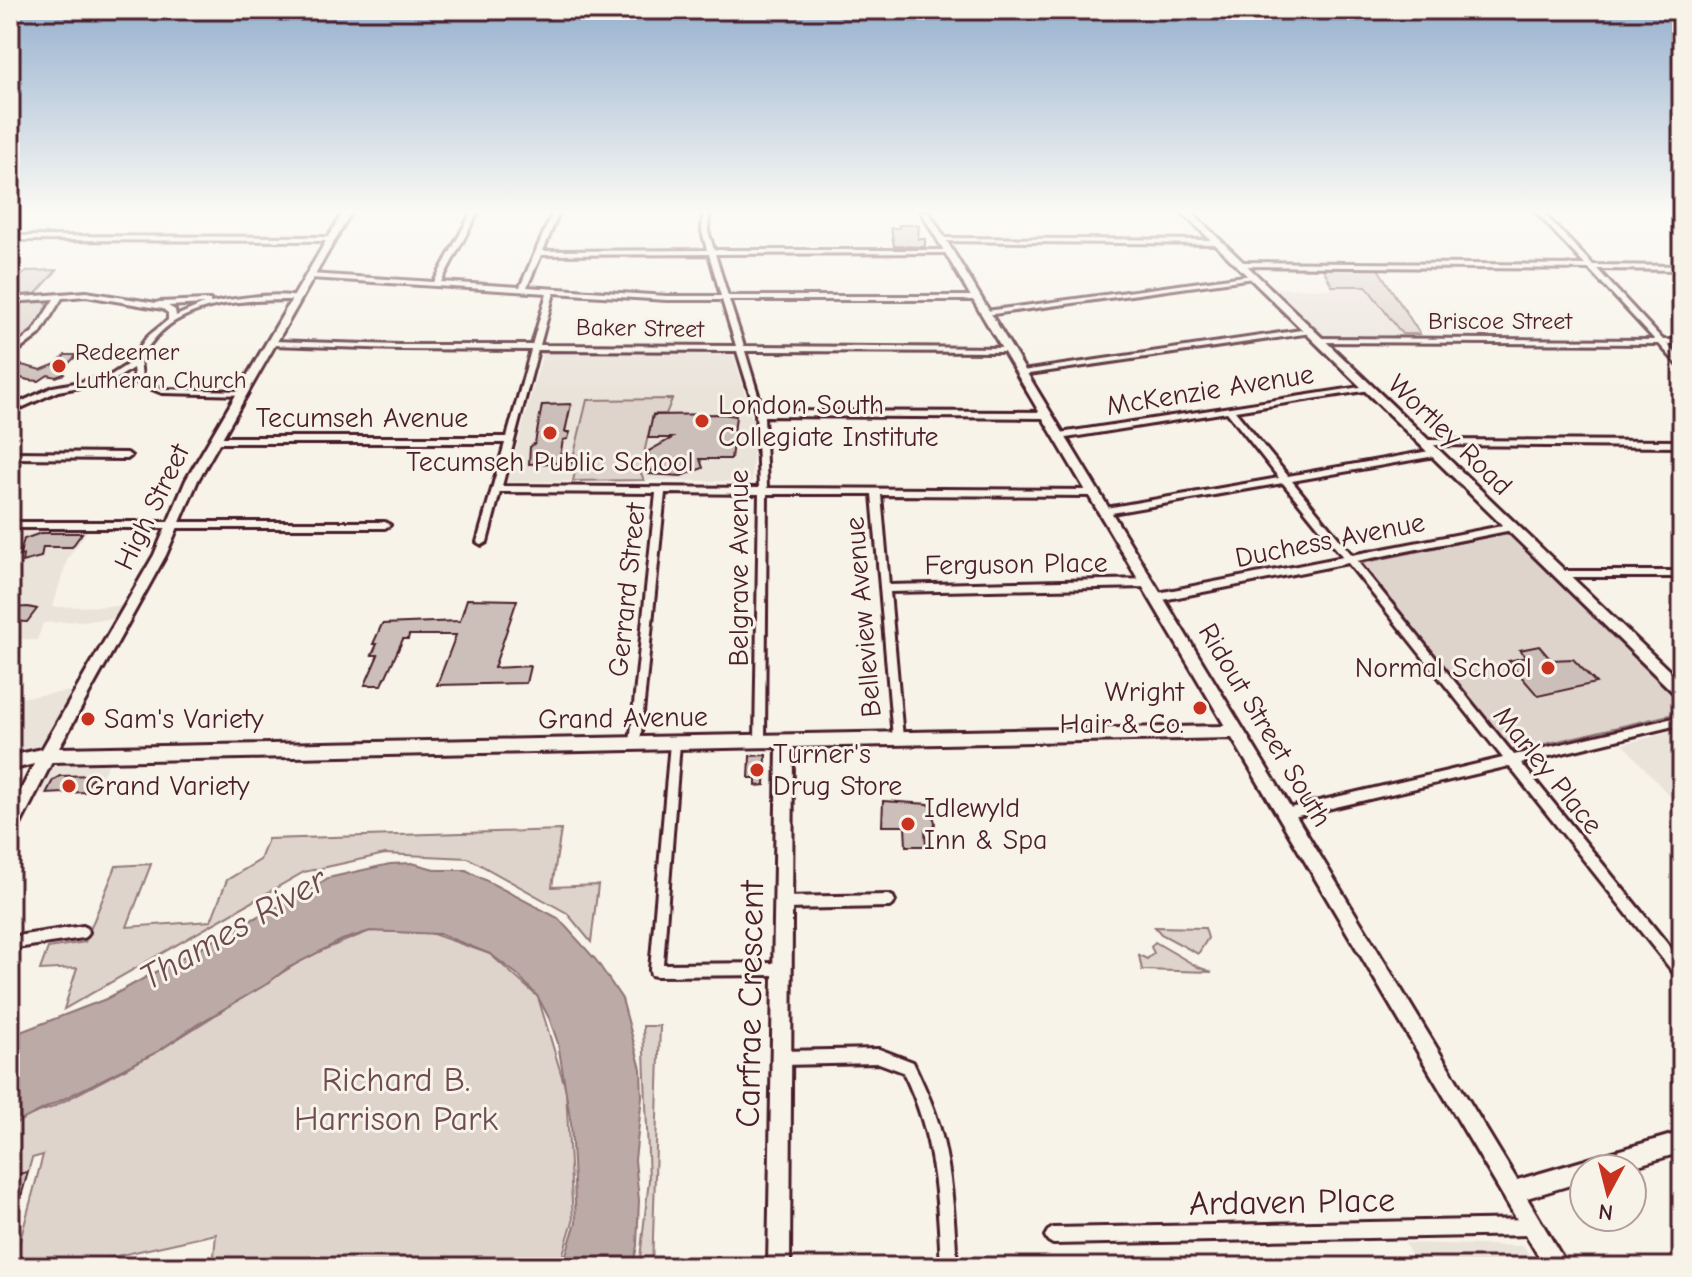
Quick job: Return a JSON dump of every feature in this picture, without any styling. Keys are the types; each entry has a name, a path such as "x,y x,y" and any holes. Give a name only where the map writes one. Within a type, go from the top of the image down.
{"street":[{"name":"High Street","path":"10,828 47,755 146,581 192,480 313,272"},
{"path":"437,283 443,272"},
{"path":"523,289 531,272"},
{"name":"Belgrave Avenue","path":"718,272 760,413 763,491 760,741"},
{"name":"Ridout Street South","path":"961,272 1557,1267"},
{"name":"Wortley Road","path":"1247,272 1682,692"},
{"path":"1595,272 1682,364"},
{"path":"310,276 667,298 977,298"},
{"path":"986,313 1252,277"},
{"path":"482,542 551,290"},
{"path":"10,300 86,294 169,309 174,317 172,321"},
{"path":"10,355 37,332 59,297"},
{"path":"153,304 297,298"},
{"path":"110,379 135,363 143,345 172,321 204,305 233,299"},
{"name":"Briscoe Street","path":"1022,373 1313,335 1682,342"},
{"name":"Baker Street","path":"272,343 1008,350"},
{"path":"135,363 138,380"},
{"path":"10,410 56,389 110,379 138,380 162,391 243,393"},
{"name":"McKenzie Avenue","path":"1060,436 1367,388"},
{"name":"Marley Place","path":"1229,409 1682,972"},
{"path":"760,413 1047,415"},
{"name":"Tecumseh Avenue","path":"215,440 509,440"},
{"path":"1424,443 1682,444"},
{"path":"1106,511 1435,453"},
{"path":"10,455 127,456"},
{"path":"496,489 1095,493"},
{"name":"Gerrard Street","path":"635,743 661,489"},
{"name":"Belleview Avenue","path":"876,491 898,738"},
{"path":"10,525 385,525"},
{"name":"Duchess Avenue","path":"1158,597 1512,527"},
{"path":"1560,574 1682,574"},
{"name":"Ferguson Place","path":"884,589 1149,583"},
{"path":"1285,814 1682,720"},
{"name":"Grand Avenue","path":"10,763 47,755 1237,732"},
{"name":"Carfrae Crescent","path":"779,1267 785,741"},
{"path":"675,743 656,970 782,969"},
{"path":"783,903 889,901"},
{"path":"10,943 83,932"},
{"path":"781,1058 879,1056 908,1067 931,1115 944,1170 949,1267"},
{"path":"1645,1153 1682,1142"},
{"path":"1511,1192 1568,1176"},
{"name":"Ardaven Place","path":"1053,1236 1532,1227"}],"shaded area":[{"path":"1323,272 1381,272 1423,338 1320,336 1269,288 1331,289"},
{"name":"London South Collegiate Institute","path":"543,352 733,352 754,426 752,482 644,480 640,471 653,414 666,414 672,400 572,467 577,467 573,481 507,482"},
{"path":"90,527 68,558 52,607 124,606 113,619 43,623 37,640 10,638 10,529"},
{"path":"73,691 39,747 10,754 10,699"},
{"path":"1682,729 1682,810 1623,744"},
{"path":"109,763 93,793 36,793 47,771 58,765"},
{"path":"412,863 438,870 466,870 558,918 596,960 622,999 641,1069 642,1097 635,1160 639,1200 633,1267 562,1267 576,1222 571,1124 558,1043 549,1018 538,997 518,975 490,954 440,934 370,931 342,940 286,969 157,1052 10,1126 10,1036 106,999 299,897 328,878 390,864"},
{"path":"1405,1243 1524,1246 1537,1267 1417,1267"}],"green space":[{"path":"27,272 56,272 33,297 10,298 10,283"},
{"path":"1325,272 1380,272 1420,334 1402,334 1366,286 1332,286"},
{"path":"45,302 48,305 32,332 10,350 10,303"},
{"path":"672,399 666,414 653,414 640,471 644,480 573,481 576,468 571,467 587,400"},
{"path":"1506,533 1515,537 1682,699 1682,712 1510,750 1357,564"},
{"path":"561,830 552,887 598,885 591,942 567,913 468,858 385,854 304,872 64,1009 77,968 40,970 48,948 85,942 116,866 151,864 127,927 211,921 227,880 260,860 268,839"},
{"path":"1155,927 1205,928 1208,938 1198,954 1161,934"},
{"name":"Richard B. Harrison Park","path":"370,931 430,933 490,954 538,997 566,1090 573,1221 559,1267 213,1267 216,1234 67,1267 13,1267 43,1155 32,1158 28,1172 10,1175 10,1122 51,1108 157,1052 310,955"},
{"path":"1155,942 1212,972 1142,970 1139,955 1147,959 1154,953 1151,947"},
{"path":"643,1026 660,1026 652,1267 639,1267 649,1180"}],"building":[{"name":"Redeemer Lutheran Church","path":"65,355 77,355 67,365 61,365 59,368 64,374 56,377 48,375 39,381 10,375 22,365 41,370 56,364"},
{"name":"Tecumseh Public School","path":"571,404 565,432 570,432 568,439 563,440 560,456 577,455 578,462 529,464 530,447 535,443 542,405"},
{"name":"London South Collegiate Institute","path":"653,415 736,416 731,459 700,459 703,468 681,476 649,474 659,461 648,458 649,451 672,438 648,438"},
{"path":"41,533 82,533 72,547 43,547 41,557 22,562 23,555 19,556 24,539"},
{"path":"467,599 517,600 494,668 530,666 526,683 437,685 456,635 409,635 408,639 403,639 382,685 365,685 378,655 372,655 377,644 373,644 382,624 460,621"},
{"path":"10,608 37,609 27,622 10,621"},
{"name":"Normal School","path":"1539,646 1551,660 1573,659 1596,683 1538,696 1508,661 1526,657 1520,650"},
{"name":"Turner's Drug Store","path":"766,755 765,785 756,786 756,778 749,778 750,756"},
{"name":"Grand Variety","path":"94,775 84,792 46,794 53,780 60,776"},
{"name":"Idlewyld Inn & Spa","path":"883,801 929,804 935,822 934,830 925,829 926,846 906,846 905,826 882,826"},
{"path":"28,1172 12,1228 10,1228 10,1176"}],"place":[{"name":"Redeemer Lutheran Church","path":"59,366"},
{"name":"London South Collegiate Institute","path":"702,421"},
{"name":"Tecumseh Public School","path":"550,433"},
{"name":"Normal School","path":"1548,668"},
{"name":"Wright Hair & Co.","path":"1200,708"},
{"name":"Sam's Variety","path":"88,719"},
{"name":"Turner's Drug Store","path":"757,770"},
{"name":"Grand Variety","path":"69,786"},
{"name":"Idlewyld Inn & Spa","path":"908,824"}],"water label":[{"name":"Thames River","path":"233,929"}]}
